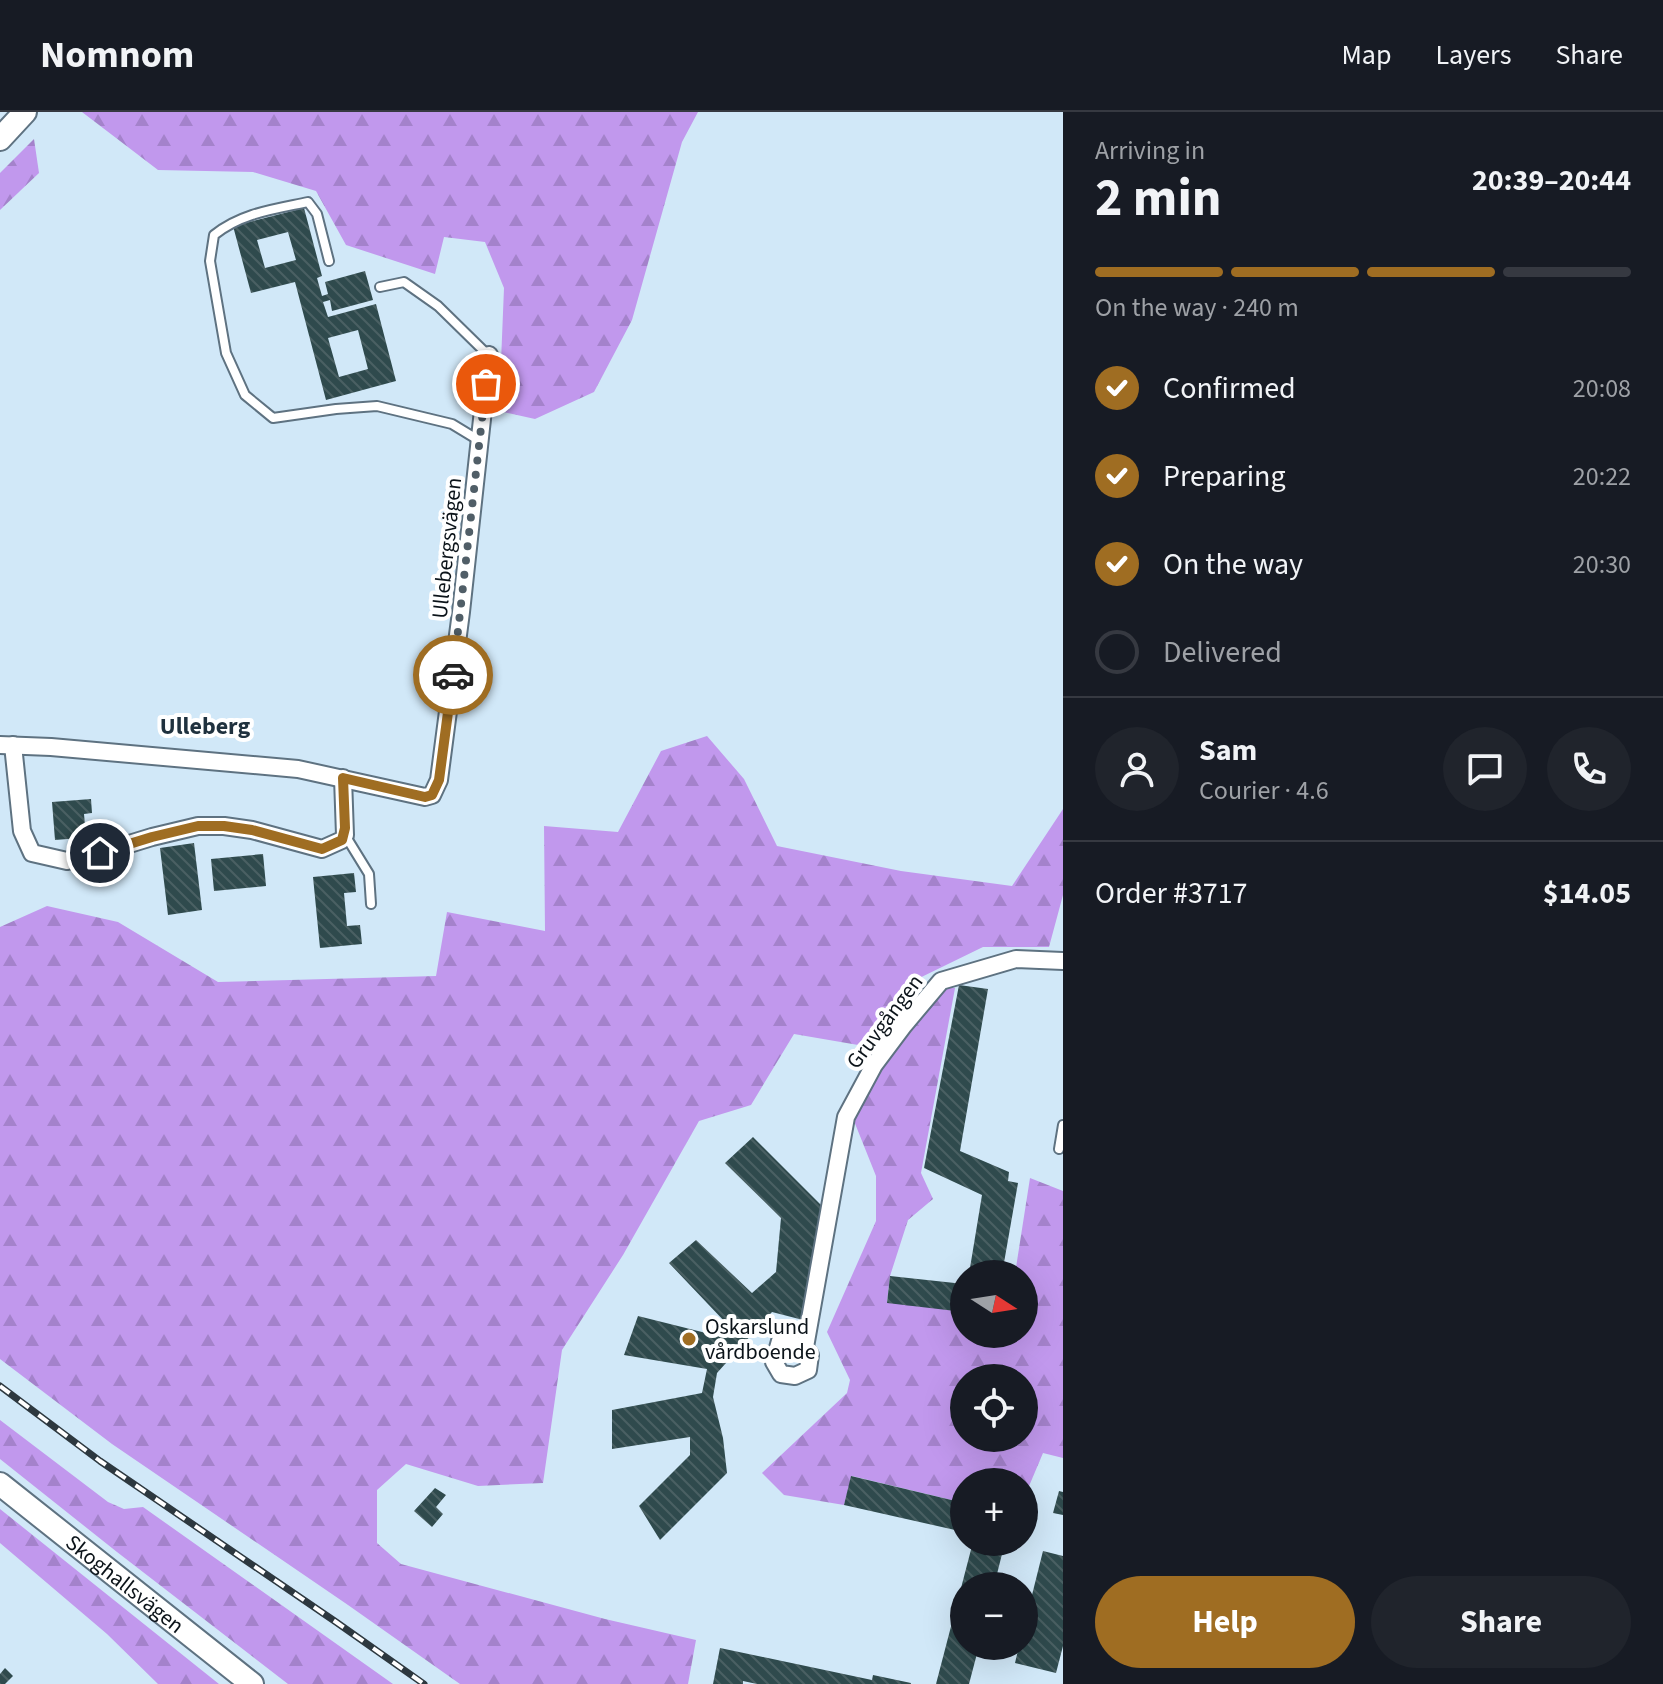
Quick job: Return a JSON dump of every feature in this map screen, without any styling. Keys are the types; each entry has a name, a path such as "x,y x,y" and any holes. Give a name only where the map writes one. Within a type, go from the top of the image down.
{"main road":[{"path":"0,139 25,112"},
{"name":"Skoghallsvägen","path":"0,1484 252,1684"}],"street":[{"name":"Ullebergsvägen","path":"345,835 342,840 322,849 252,830 198,826 67,861 32,853 22,831 6,745 298,769 425,797 432,795 439,780 461,612 489,355"},
{"path":"343,778 345,835"},
{"name":"Gruvgången","path":"805,1347 846,1117 874,1065 941,981 1016,959 1063,961"}],"lane":[{"path":"329,261 317,214 308,202 245,216 214,235 210,261 226,353 245,395 273,418 377,406 452,424 480,442"},
{"path":"380,287 404,282 438,306 489,355"},
{"path":"345,835 369,874 371,904"},
{"path":"1059,1149 1063,1125"}],"green space":[{"path":"82,112 698,112 682,142 632,320 594,392 535,419 499,411 504,288 485,242 444,237 435,274 346,245 316,191 253,172 158,170"},
{"path":"34,139 39,173 0,210 0,173"},
{"path":"707,736 744,779 777,846 901,871 1012,886 1063,809 1063,895 1049,947 983,947 903,986 864,1046 794,1034 751,1105 699,1121 623,1255 562,1350 543,1483 478,1486 406,1464 377,1490 377,1543 401,1564 696,1640 688,1684 460,1684 112,1444 0,1359 0,927 47,906 118,922 218,982 436,976 447,912 545,931 544,826 618,832 661,751"},
{"path":"941,987 955,988 921,1173 933,1199 908,1220 890,1276 887,1302 950,1309 950,1348 1038,1348 1038,1260 1017,1260 1030,1178 1063,1191 1063,1458 1043,1453 1037,1468 950,1468 950,1500 852,1476 844,1505 784,1495 762,1473 847,1393 850,1380 827,1332 876,1221 876,1176 854,1121 876,1073"},
{"path":"0,1420 108,1502 124,1509 143,1507 393,1684 288,1684 0,1459"},
{"path":"0,1509 219,1684 158,1684 107,1634 0,1543"}],"building":[{"path":"304,208 322,276 317,278 322,296 328,294 325,282 365,271 373,300 332,311 330,300 323,302 328,317 376,304 396,381 326,400 295,282 251,293 233,226","holes":["288,232 296,260 265,268 257,240","358,330 368,369 339,377 328,338"]},
{"path":"91,799 92,813 84,814 85,825 93,825 93,837 55,840 52,802"},
{"path":"194,843 202,910 168,915 160,848"},
{"path":"263,854 266,886 214,891 211,859"},
{"path":"354,873 356,892 344,893 347,926 360,925 362,944 320,948 313,877"},
{"path":"959,985 988,989 960,1151 1009,1172 1008,1181 1018,1183 1004,1260 971,1260 982,1195 924,1168"},
{"name":"Oskarslund vårdboende","path":"753,1137 823,1207 803,1320 772,1312 717,1373 713,1397 723,1438 727,1473 660,1540 639,1506 690,1455 690,1437 612,1449 612,1410 702,1393 707,1369 624,1355 638,1316 710,1334 726,1323 669,1263 696,1240 752,1293 776,1272 781,1218 725,1163"},
{"path":"890,1276 950,1282 950,1310 887,1303"},
{"path":"851,1476 950,1500 950,1529 844,1505"},
{"path":"435,1488 446,1495 436,1507 443,1514 432,1527 414,1511"},
{"path":"1059,1491 1063,1492 1063,1515 1053,1513"},
{"path":"1043,1551 1063,1556 1063,1646 1056,1673 1015,1663 1016,1660 1038,1660 1038,1572"},
{"path":"969,1556 1002,1556 998,1572 965,1572"},
{"path":"950,1630 950,1660 975,1660 969,1684 936,1684"},
{"path":"720,1648 872,1680 873,1675 911,1684 757,1684 743,1681 743,1684 713,1684"},
{"path":"5,1668 13,1676 5,1684 0,1684 0,1674"}],"railway":[{"path":"0,1386 100,1461 424,1684"}],"way so far":[{"path":"453,675 486,384"}],"place":[{"name":"Oskarslund vårdboende","path":"689,1339"}],"district":[{"name":"Ulleberg","path":"205,726"}],"route":[{"path":"100,853 198,826 252,830 322,849 342,840 345,835 343,778 425,797 432,795 439,780 453,675"}]}
